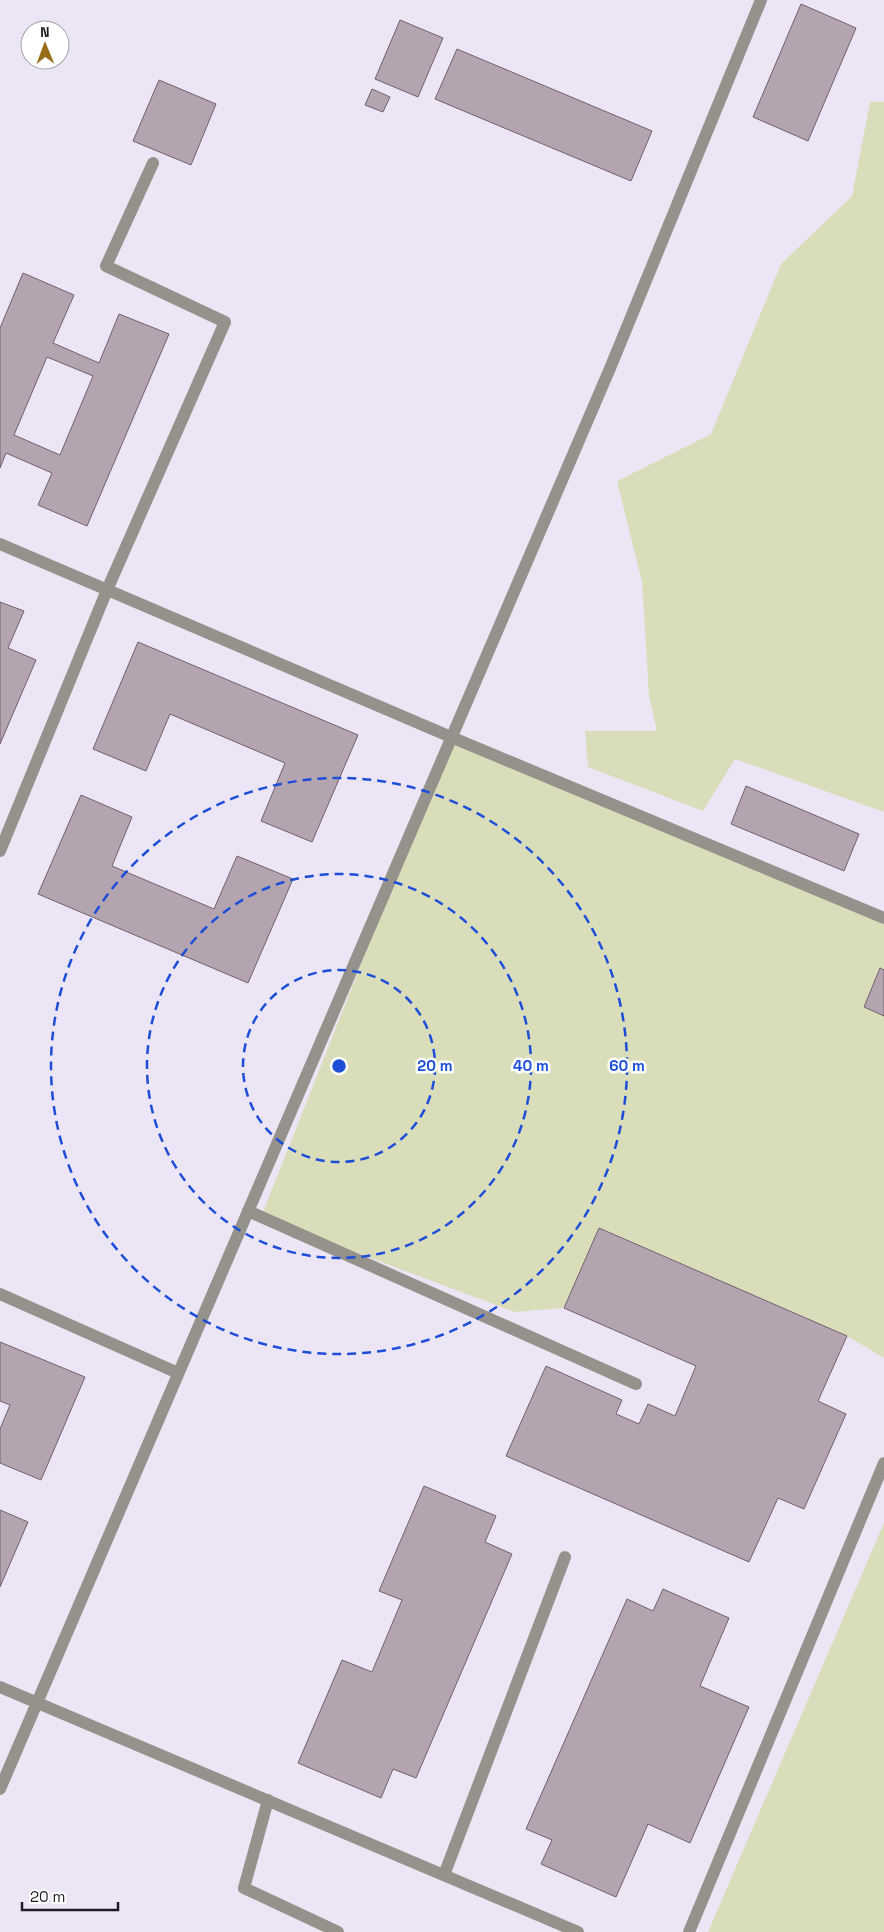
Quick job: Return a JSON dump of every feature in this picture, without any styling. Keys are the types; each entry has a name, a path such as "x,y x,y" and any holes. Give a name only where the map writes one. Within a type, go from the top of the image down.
{"street":[{"path":"0,1789 611,366 761,0"},
{"path":"0,851 107,590 225,322 106,266 153,163"},
{"path":"0,544 451,737 884,918"},
{"path":"248,1211 636,1384"},
{"path":"0,1294 178,1373"},
{"path":"689,1932 884,1463"},
{"path":"444,1875 565,1557"},
{"path":"0,1687 578,1932"},
{"path":"268,1800 244,1888 338,1932"}],"green space":[{"path":"870,102 884,102 884,812 735,759 703,811 588,767 585,731 657,731 649,696 642,582 617,481 711,434 781,264 852,196"},
{"path":"451,737 884,918 884,1358 847,1336 600,1228 564,1308 515,1312 261,1217"},
{"path":"884,1523 884,1932 708,1932"}],"building":[{"path":"801,4 856,28 808,141 753,117"},
{"path":"400,20 443,38 418,97 375,79"},
{"path":"457,49 652,131 631,181 435,99"},
{"path":"159,80 216,104 191,165 133,141"},
{"path":"372,89 390,97 383,112 365,105"},
{"path":"23,273 74,295 53,343 99,363 119,314 169,334 87,526 38,505 52,473 6,453 0,468 0,328","holes":["47,357 93,376 60,455 14,435"]},
{"path":"0,602 24,611 8,648 36,660 0,744"},
{"path":"138,642 358,735 312,842 261,821 285,763 170,714 146,771 93,749"},
{"path":"746,786 859,834 844,871 731,824"},
{"path":"81,795 132,817 112,866 214,909 237,856 293,879 248,983 38,894"},
{"path":"880,968 884,970 884,1016 864,1007"},
{"path":"599,1228 847,1336 818,1401 846,1414 804,1509 778,1498 749,1562 506,1456 546,1366 622,1400 616,1414 639,1424 648,1404 675,1416 696,1366 564,1308"},
{"path":"0,1342 85,1377 41,1480 0,1463 0,1429 10,1405 0,1401"},
{"path":"424,1486 496,1516 485,1542 512,1554 416,1778 393,1769 381,1798 298,1763 342,1660 372,1672 402,1600 379,1591"},
{"path":"0,1510 28,1522 0,1587"},
{"path":"663,1589 729,1618 700,1686 749,1707 690,1843 648,1824 616,1897 541,1864 552,1840 526,1829 627,1599 653,1611"}]}
